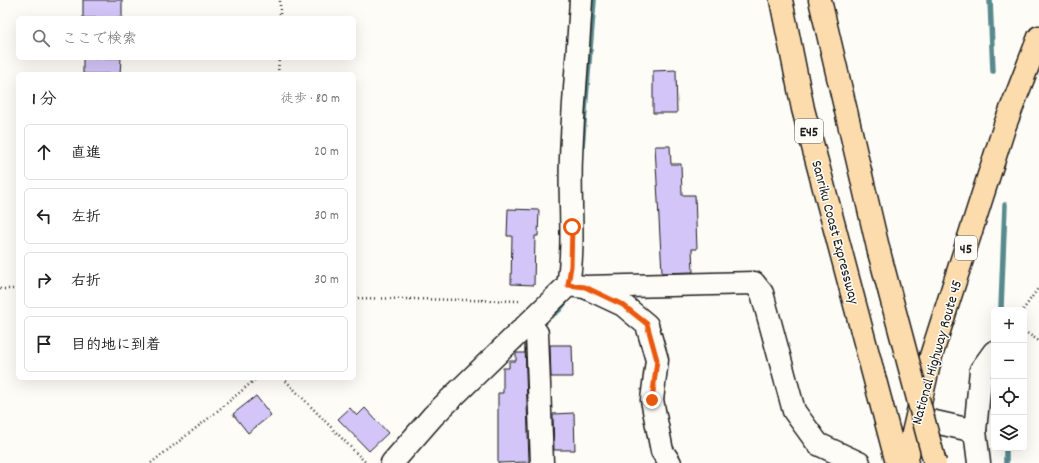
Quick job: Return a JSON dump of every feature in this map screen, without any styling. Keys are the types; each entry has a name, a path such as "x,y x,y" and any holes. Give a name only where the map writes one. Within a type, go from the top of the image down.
{"highway":[{"name":"Sanriku Coast Expressway","path":"780,0 803,109 897,463"},
{"path":"820,0 879,252 935,463"},
{"name":"National Highway Route 45","path":"906,463 932,356 1005,125 1039,37"}],"street":[{"path":"576,286 571,266 571,159 582,0"},
{"path":"392,463 433,416 529,323 576,286 754,283 762,293 794,411 818,444 853,462"},
{"path":"576,286 623,305 647,324 657,360 652,400 662,451 670,463"},
{"path":"529,323 537,334 542,463"},
{"path":"979,463 975,431 981,370 991,356"},
{"path":"917,418 975,431"}],"path":[{"path":"280,0 280,16"},
{"path":"278,72 279,60"},
{"path":"1024,307 1039,286"},
{"path":"0,289 16,289"},
{"path":"356,298 526,301 550,305"},
{"path":"1027,333 1039,342"},
{"path":"151,463 255,380"},
{"path":"285,380 366,463"}],"building":[{"path":"83,0 122,0 122,16 83,16"},
{"path":"83,60 121,60 120,72 83,72"},
{"path":"676,70 677,113 653,113 653,71"},
{"path":"655,146 670,146 671,164 681,164 682,195 695,195 697,249 692,249 693,272 662,273"},
{"path":"508,209 539,210 538,236 535,236 534,285 511,284 512,236 507,236"},
{"path":"525,345 529,462 498,463 498,393 503,393 503,368 509,368 509,361 516,361 516,353 525,353"},
{"path":"550,345 572,345 573,377 551,377"},
{"path":"256,396 271,415 248,433 233,414"},
{"path":"350,408 357,416 365,408 388,433 369,451 338,419"},
{"path":"574,413 575,450 554,450 553,414"}],"waterway":[{"path":"582,147 594,0"},
{"path":"990,0 993,71"},
{"path":"1001,307 1005,205"},
{"path":"552,315 559,310 566,301"},
{"path":"1006,451 1006,463"}],"route":[{"path":"572,227 571,266 568,285 585,287 623,305 647,324 657,360 652,400"}]}
